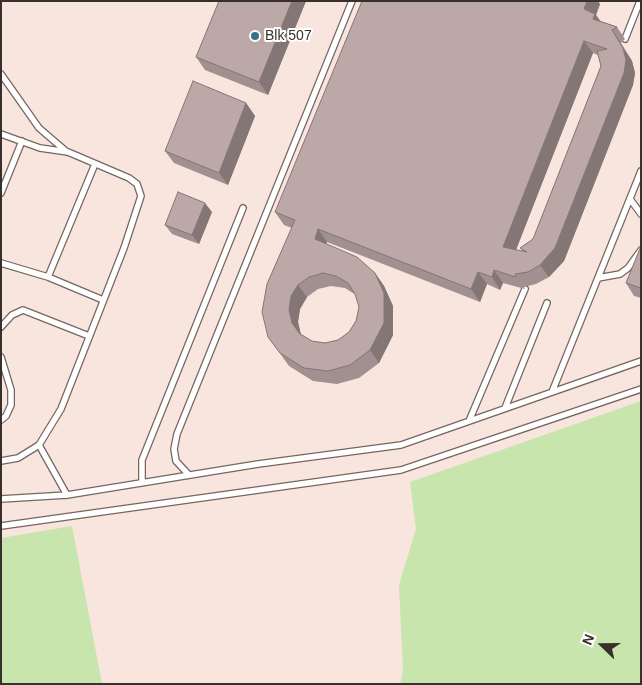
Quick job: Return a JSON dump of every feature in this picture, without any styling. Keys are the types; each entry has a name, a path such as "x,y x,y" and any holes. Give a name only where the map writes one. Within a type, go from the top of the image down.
{"lane":[{"path":"189,475 176,461 174,449 177,434 352,1"},
{"path":"625,39 640,1"},
{"path":"1,74 40,128 68,152"},
{"path":"1,134 40,148 68,152 129,178 137,184 141,196 61,409 39,445 18,458 1,461"},
{"path":"1,193 22,141"},
{"path":"48,277 95,164"},
{"path":"552,392 641,171"},
{"path":"630,199 641,214"},
{"path":"142,483 142,460 243,208"},
{"path":"598,278 620,274 628,268 641,250"},
{"path":"1,263 48,277 103,300"},
{"path":"469,421 525,289"},
{"path":"504,408 547,303"},
{"path":"1,328 12,315 23,310 89,336"},
{"path":"1,357 11,390 11,406 6,416 1,420"},
{"path":"1,499 67,495 189,475 401,445 641,361"},
{"path":"1,526 401,470 641,389"},
{"path":"39,445 67,495"}],"green space":[{"path":"641,401 641,684 400,684 403,671 399,585 416,529 410,482"},
{"path":"72,526 102,684 1,684 1,538"}],"building":[{"name":"Blk 507","path":"219,1 292,1 259,82 196,57"},
{"path":"362,1 587,1 584,9 595,14 593,19 617,27 612,30 623,48 626,60 624,73 555,248 540,265 528,272 515,274 516,277 494,270 492,277 478,272 471,289 318,229 315,239 357,257 375,273 384,293 384,323 370,350 350,365 328,371 304,368 280,353 268,337 262,312 267,284 295,220 275,212","holes":["584,41 607,49 597,51 601,66 533,239 520,248 527,252 503,247","323,273 336,276 348,283 355,294 359,307 356,321 349,332 338,340 325,343 312,341 300,334 292,323 289,310 291,296 298,285 309,277"]},
{"path":"193,81 246,103 219,173 165,151"},
{"path":"178,192 205,203 192,235 165,225"},
{"path":"641,246 641,288 626,283"}],"place":[{"name":"Blk 507","path":"255,36"}]}
